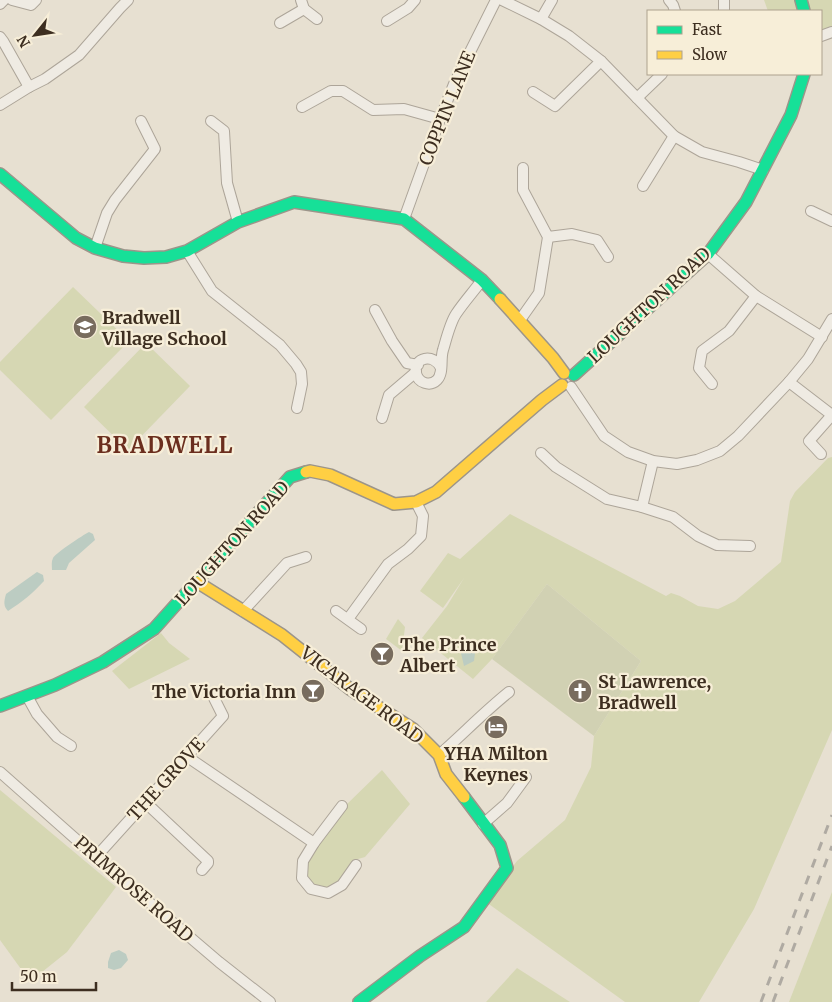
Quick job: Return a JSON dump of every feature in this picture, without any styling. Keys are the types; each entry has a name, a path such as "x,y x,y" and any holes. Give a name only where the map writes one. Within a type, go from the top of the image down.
{"street":[{"path":"0,4 4,0"},
{"path":"12,0 31,5 36,0"},
{"path":"0,105 45,79 79,54 128,0"},
{"path":"387,20 408,8 415,0"},
{"name":"COPPIN LANE","path":"404,219 454,84 496,0"},
{"path":"502,0 570,36 601,61 674,136 702,152 763,170"},
{"path":"541,19 552,0"},
{"path":"280,23 303,4 316,19"},
{"path":"0,38 29,87"},
{"path":"533,92 553,109 601,61"},
{"path":"637,98 661,75"},
{"name":"LOUGHTON ROAD","path":"0,706 55,685 104,662 154,629 290,477 310,470 330,475 394,504 416,502 436,492 542,400 568,380 708,254 746,202 791,115 804,75"},
{"path":"302,107 331,90 344,91 372,110 404,109 440,119"},
{"path":"95,248 107,213 155,149 141,121"},
{"path":"211,121 224,131 227,183 238,222"},
{"path":"643,186 674,136"},
{"path":"520,320 539,294 548,238 523,190 522,168"},
{"path":"0,174 76,238 95,248 123,256 144,258 166,257 187,251 238,222 294,202 404,219 482,280 520,320 553,358 604,436 628,452 653,461 676,464 697,460 720,450 738,436 808,359 832,319"},
{"path":"811,211 832,221"},
{"path":"548,238 572,234 597,240 608,257"},
{"path":"187,251 212,291 280,345 296,364 301,372 302,384 297,408"},
{"path":"708,254 756,296 822,337"},
{"path":"375,310 392,341 407,362 417,368 419,380 430,384 438,380 441,372 443,351 455,316 482,280"},
{"path":"712,384 699,368 702,351 729,331 756,296"},
{"path":"382,418 390,395 424,359 443,351"},
{"path":"428,358 436,361 441,368"},
{"path":"789,382 832,415 809,441 821,454"},
{"path":"541,453 556,467 607,499 673,517 698,536 717,545 750,546"},
{"path":"642,507 653,461"},
{"path":"348,619 388,564 408,550 420,536 423,516 416,502"},
{"path":"243,611 287,563 306,557"},
{"name":"VICARAGE ROAD","path":"197,582 282,635 350,689 413,729 439,754 446,774 500,845 507,868 464,927 420,956 359,1002"},
{"path":"336,612 361,629"},
{"path":"439,754 509,692"},
{"path":"27,696 37,714 57,736 71,746"},
{"name":"THE GROVE","path":"96,857 223,716 214,698"},
{"path":"186,756 314,843"},
{"name":"PRIMROSE ROAD","path":"0,772 219,962 270,1002"},
{"path":"484,824 507,803 526,777"},
{"path":"145,802 208,861 202,870"},
{"path":"342,806 303,861 302,878 311,889 328,893 342,885 356,865"}],"green space":[{"path":"764,0 832,0 832,32 822,36 822,10 768,10"},
{"path":"73,287 129,341 51,420 0,370 0,362"},
{"path":"146,343 190,386 128,450 84,407"},
{"path":"832,457 832,730 754,909 699,1002 625,1002 486,902 517,861 565,820 591,767 594,736 641,661 547,584 492,659 473,679 422,638 447,606 464,578 443,608 420,591 448,553 460,559 510,514 666,596 671,593 698,606 718,609 735,601 781,562 790,501 795,492 828,458"},
{"path":"547,584 641,661 594,736 492,659"},
{"path":"398,619 405,627 402,651 386,639"},
{"path":"161,633 169,643 190,659 129,689 112,671"},
{"path":"382,770 410,804 365,857 358,859 341,881 327,890 313,887 305,877 306,861 344,807"},
{"path":"0,790 116,887 67,952 42,972 21,969 0,940"},
{"path":"832,892 832,1002 789,1002"},
{"path":"517,968 570,1002 486,1002"}],"shaded area":[{"path":"89,532 93,534 95,540 69,563 66,570 52,570 53,558"},
{"path":"37,572 43,575 44,581 8,611 4,603 6,594"},
{"path":"458,640 466,643 475,653 474,661 464,666"},
{"path":"119,950 126,954 128,960 121,968 114,970 108,968 111,953"}],"railway":[{"path":"761,1002 832,815"},
{"path":"773,1002 832,846"}],"traffic: fast":[{"path":"801,0 804,10"},
{"path":"574,375 708,254 746,202 791,115 804,75"},
{"path":"0,174 76,238 95,248 123,256 144,258 166,257 187,251 238,222 294,202 404,219 482,280 500,299"},
{"path":"0,706 55,685 103,662 154,629 290,477 306,472"},
{"path":"359,1002 420,956 464,927 507,868 500,845 464,797"}],"traffic: slow":[{"path":"500,299 564,373"},
{"path":"306,472 330,475 394,504 416,502 436,492 542,400 562,385"},
{"path":"197,582 282,635 350,689 413,729 439,755 446,774 464,797"}],"place":[{"name":"Bradwell Village School","path":"85,327"},
{"name":"The Prince Albert","path":"382,654"},
{"name":"The Victoria Inn","path":"313,691"},
{"name":"St Lawrence, Bradwell","path":"580,691"},
{"name":"YHA Milton Keynes","path":"496,727"}],"district":[{"name":"BRADWELL","path":"165,445"}]}
